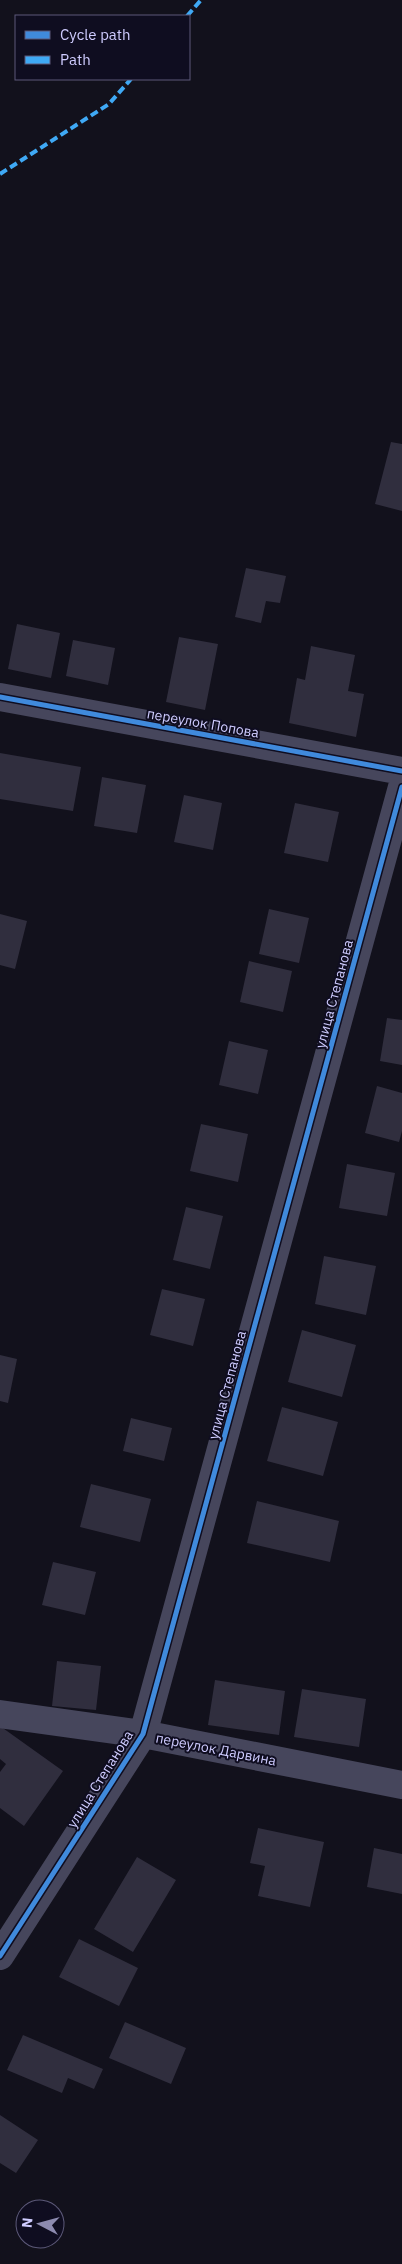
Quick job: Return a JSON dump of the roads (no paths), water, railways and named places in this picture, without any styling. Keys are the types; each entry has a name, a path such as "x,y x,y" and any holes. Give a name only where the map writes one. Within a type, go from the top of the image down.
{"street":[{"name":"переулок Попова","path":"0,697 402,771"},
{"name":"улица Степанова","path":"0,1956 143,1734 402,787"},
{"name":"переулок Дарвина","path":"0,1714 143,1734 402,1785"}]}
